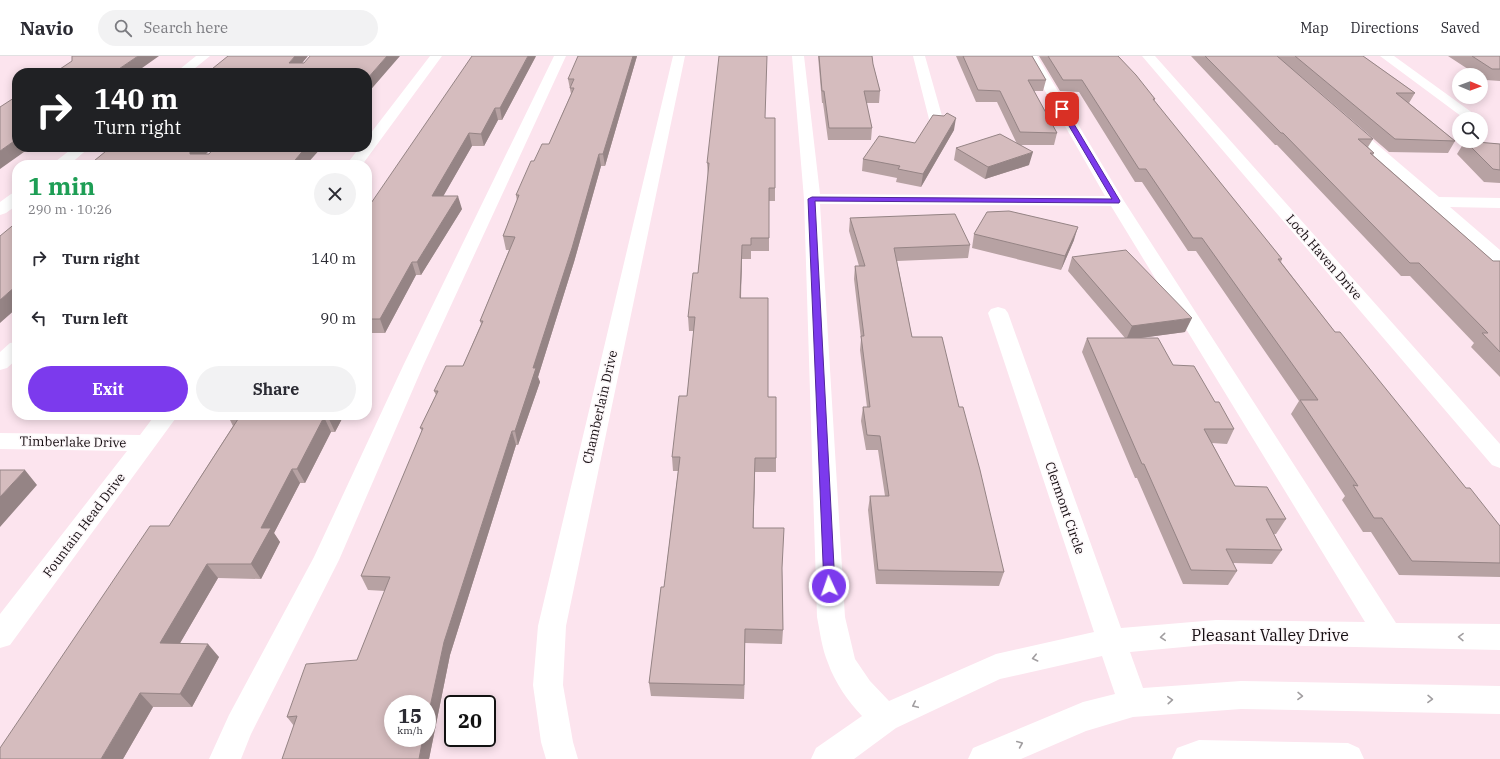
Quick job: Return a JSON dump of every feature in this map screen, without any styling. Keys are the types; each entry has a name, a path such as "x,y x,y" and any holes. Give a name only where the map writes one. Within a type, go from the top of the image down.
{"street":[{"path":"188,68 204,56"},
{"path":"372,141 436,56"},
{"path":"225,759 240,725 326,560 416,359 560,56"},
{"name":"Chamberlain Drive","path":"562,759 557,742 548,685 552,626 678,56"},
{"path":"798,56 812,199 831,617 842,663 859,691 885,718"},
{"path":"918,56 937,123"},
{"path":"1031,56 1116,201 1389,636"},
{"name":"Loch Haven Drive","path":"1148,56 1500,459"},
{"path":"1386,56 1465,112"},
{"path":"1337,117 1500,259"},
{"path":"66,160 76,152"},
{"path":"358,160 364,152"},
{"path":"812,199 1116,201"},
{"path":"0,210 12,201"},
{"path":"1435,202 1500,203"},
{"name":"Clermont Circle","path":"998,313 1133,703"},
{"path":"0,363 12,352"},
{"name":"Fountain Head Drive","path":"0,636 163,420"},
{"name":"Timberlake Drive","path":"0,441 146,443"},
{"name":"Pleasant Valley Drive","path":"827,759 885,718 996,667 1111,641 1216,632 1500,637"},
{"path":"984,759 1083,717 1133,703 1241,695 1500,700"},
{"path":"1188,759 1199,756 1348,759"}],"building":[{"path":"72,56 138,56 120,68 62,68 72,61"},
{"path":"228,56 295,56 289,63 304,63 310,56 387,56 372,73 372,68 213,68"},
{"path":"472,56 528,56 500,108 495,108 481,134 469,133 432,196 458,196 417,262 412,262 380,319 372,319 372,202"},
{"path":"578,56 633,56 603,154 599,154 572,248 533,368 536,368 515,431 512,431 444,642 433,695 384,695 384,747 421,747 419,759 282,759 297,716 287,717 306,664 357,660 390,577 361,576 423,428 420,428 438,391 434,391 446,366 463,366 483,321 480,321 515,237 503,236 519,195 516,195 531,161 534,161 542,144 549,144 574,88 570,88 574,79 568,79"},
{"path":"719,56 767,56 765,118 775,118 775,188 769,188 769,238 751,238 751,245 742,245 740,298 768,298 768,397 776,397 776,458 755,458 753,528 784,528 782,568 783,630 745,629 744,685 649,683 661,587 664,587 680,457 672,457 679,396 687,396 695,317 688,317 693,273 698,273 709,163 707,163"},
{"path":"819,56 872,56 880,91 864,91 872,128 829,128 824,91 822,91"},
{"path":"963,56 1032,56 1046,80 1028,80 1057,133 1020,132 1000,91 978,90"},
{"path":"1048,56 1118,56 1136,75 1155,99 1153,99 1282,259 1278,259 1335,332 1340,332 1466,488 1470,488 1500,526 1500,563 1412,561 1382,518 1374,518 1353,485 1358,486 1300,400 1318,400 1202,238 1193,238 1146,169 1139,169 1082,80 1063,80"},
{"path":"1205,56 1277,56 1373,139 1358,139 1374,153 1370,153 1493,261 1500,261 1500,352 1482,333 1488,333 1419,263 1410,263 1283,133 1281,133"},
{"path":"1295,56 1363,56 1415,93 1396,93 1452,139 1452,141 1395,139"},
{"path":"1472,56 1500,56 1500,69 1492,69"},
{"path":"12,99 12,143 0,151 0,107"},
{"path":"947,113 956,118 923,174 898,169 900,166 863,159 879,136 915,143 933,115 944,116"},
{"path":"1000,134 1033,152 988,167 956,148"},
{"path":"1488,143 1500,144 1500,170 1493,169 1472,148 1488,148"},
{"path":"105,152 190,152 190,154 209,154 211,152 302,152 295,160 95,160"},
{"path":"1009,211 1078,227 1065,256 974,234 987,212"},
{"path":"955,214 970,245 894,248 912,337 942,337 959,407 963,407 980,470 1004,572 878,570 870,496 889,496 880,436 867,435 863,407 870,407 861,336 864,336 855,266 865,266 850,218"},
{"path":"12,226 12,289 0,300 0,236"},
{"path":"1126,250 1192,318 1132,326 1072,257"},
{"path":"1087,338 1158,338 1173,365 1194,366 1215,402 1219,402 1234,429 1204,429 1235,486 1267,487 1286,519 1266,519 1282,550 1226,549 1237,571 1191,570 1144,464 1142,464"},
{"path":"237,420 322,420 297,469 292,469 261,528 271,528 251,564 207,564 160,643 208,644 180,694 140,693 101,759 0,759 0,748 150,526 169,526"},
{"path":"0,470 25,470 0,497"}],"route":[{"path":"829,586 812,199 1116,201 1062,109"}]}
